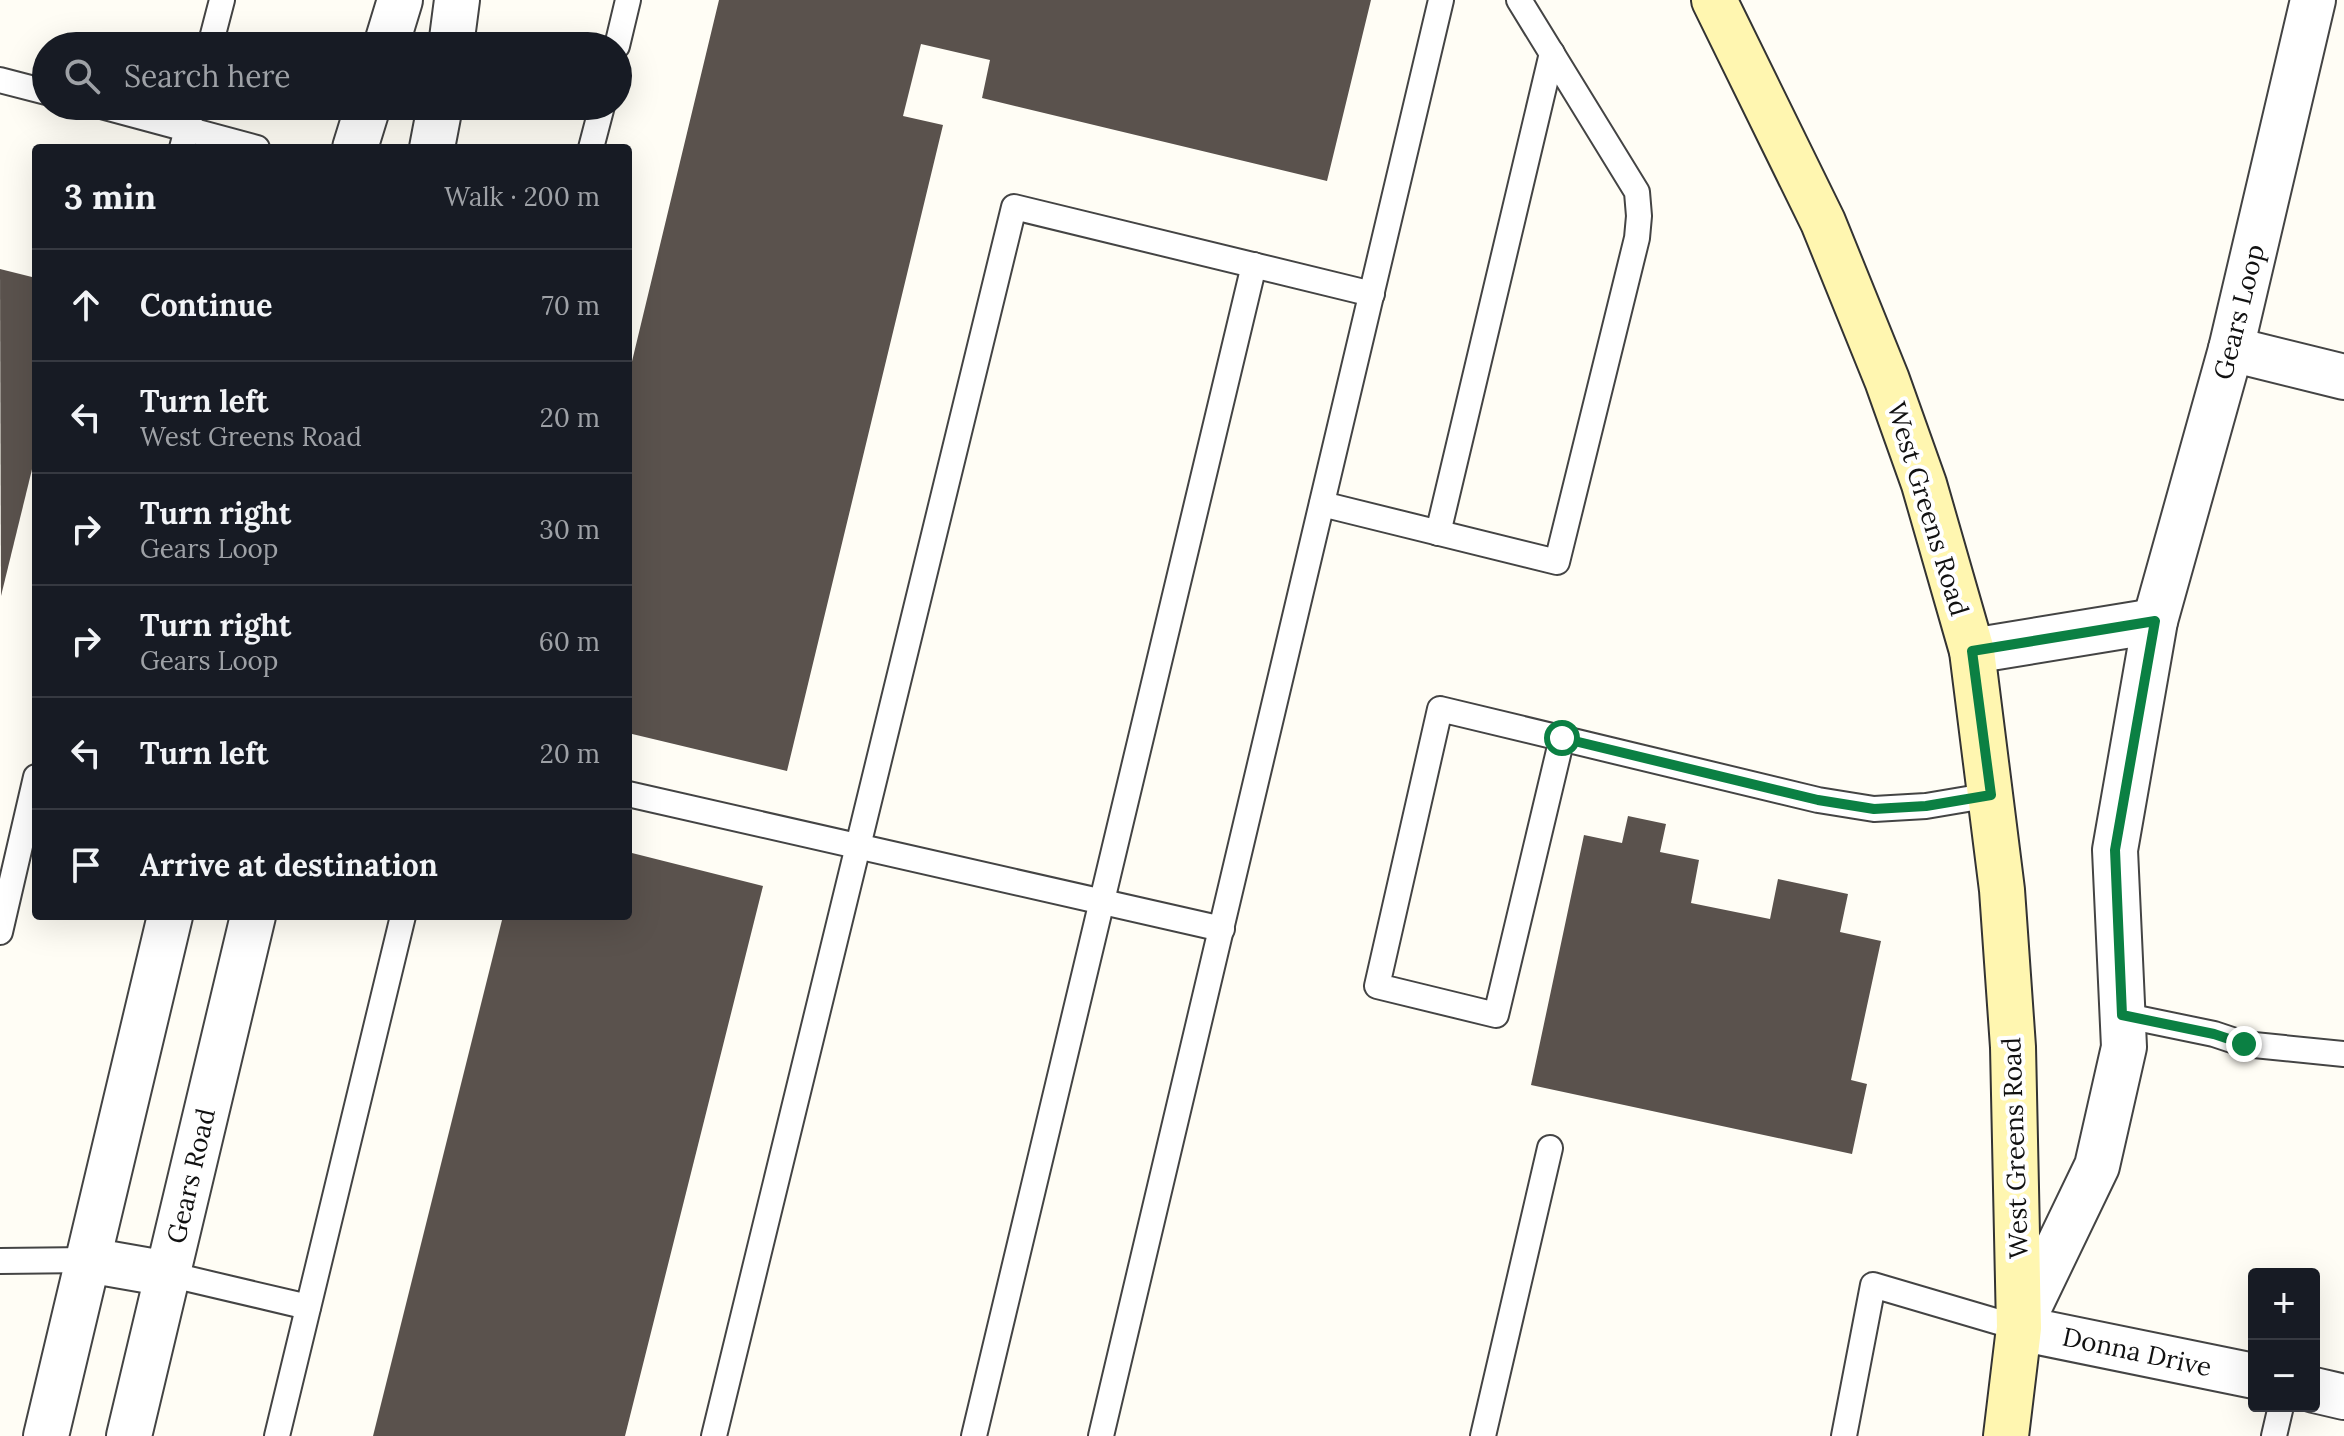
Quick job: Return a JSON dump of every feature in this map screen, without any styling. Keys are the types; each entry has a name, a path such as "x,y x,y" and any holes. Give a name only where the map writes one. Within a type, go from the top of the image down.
{"main road":[{"name":"West Greens Road","path":"1714,0 1823,222 1887,380 1924,484 1972,651 2002,890 2013,1047 2019,1328 2006,1436"}],"street":[{"path":"390,32 400,0"},
{"path":"453,32 457,0"},
{"name":"Gears Loop","path":"2019,1328 2097,1166 2124,1047 2115,850 2155,621 2231,349 2313,0"},
{"path":"356,144 364,120"},
{"path":"433,144 437,120"},
{"path":"2231,349 2344,377"},
{"path":"1972,651 2155,621"},
{"path":"46,1436 169,920"},
{"name":"Gears Road","path":"129,1436 252,920"},
{"path":"88,1260 168,1274"},
{"name":"Donna Drive","path":"2019,1328 2248,1375"},
{"path":"2320,1391 2344,1397"}],"lane":[{"path":"214,32 222,0"},
{"path":"620,32 628,0"},
{"path":"1101,1436 1441,0"},
{"path":"1322,504 1557,562 1637,238 1639,216 1637,192 1519,0"},
{"path":"1438,533 1552,53"},
{"path":"0,80 32,88"},
{"path":"158,120 244,144"},
{"path":"592,144 598,120"},
{"path":"714,1436 1014,207 1372,294"},
{"path":"974,1436 1254,265"},
{"path":"1562,738 1496,1015 1377,986 1440,709 1562,738 1818,800 1874,809 1926,806 1991,795"},
{"path":"0,932 32,794"},
{"path":"632,795 1222,929"},
{"path":"277,1436 402,920"},
{"path":"2122,1015 2214,1034 2244,1044 2344,1054"},
{"path":"1483,1436 1550,1148"},
{"path":"0,1261 88,1260"},
{"path":"168,1274 308,1307"},
{"path":"1844,1436 1873,1285 2019,1328"},
{"path":"2274,1436 2280,1412"}],"building":[{"path":"719,0 1371,0 1327,181 982,98 990,60 921,44 903,116 943,125 787,771 632,734 632,361"},
{"path":"0,269 32,277 32,469 1,596"},
{"path":"1628,816 1666,824 1660,852 1699,860 1691,903 1770,919 1778,879 1848,894 1840,932 1881,941 1851,1080 1867,1084 1852,1154 1531,1085 1584,835 1622,843"},
{"path":"632,853 763,886 625,1436 373,1436 502,920 632,920"}],"route":[{"path":"1562,738 1818,800 1874,809 1926,806 1991,795 1972,651 2155,621 2115,850 2122,1015 2214,1034 2244,1044"}]}
